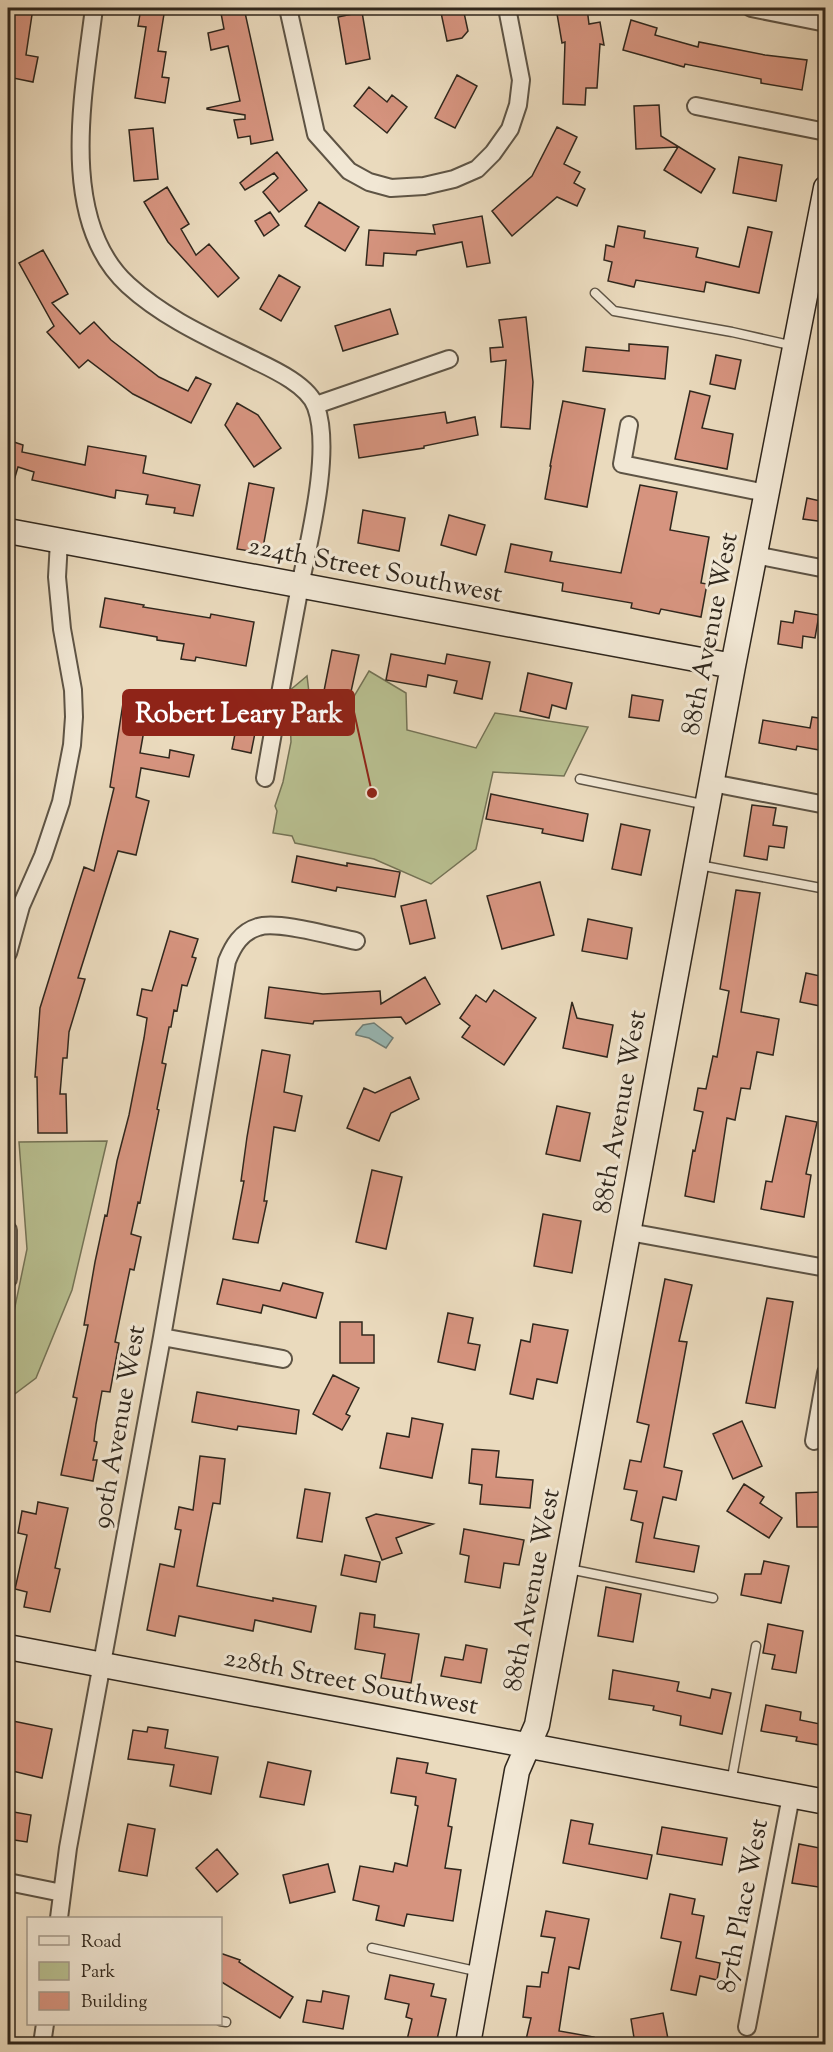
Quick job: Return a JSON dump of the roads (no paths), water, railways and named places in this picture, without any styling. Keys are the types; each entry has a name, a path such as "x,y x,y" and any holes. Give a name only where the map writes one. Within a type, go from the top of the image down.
{"street":[{"path":"94,8 84,91 80,160 89,220 99,244 111,265 127,284 164,313 276,371 299,386 316,405 320,429 318,491 265,778"},
{"path":"288,8 316,134 349,171 369,182 391,188 424,186 454,179 477,169 493,153 510,129 518,105 521,80 507,8"},
{"path":"750,8 825,23"},
{"path":"696,106 825,132"},
{"name":"88th Avenue West","path":"468,2044 512,1791 517,1771 537,1725 733,666 825,188"},
{"path":"316,405 449,359"},
{"path":"629,425 622,464 766,493"},
{"name":"224th Street Southwest","path":"8,531 733,666"},
{"path":"8,953 21,906 43,856 61,802 72,745 75,717 57,577 59,541"},
{"path":"754,555 825,569"},
{"path":"710,794 825,805"},
{"name":"90th Avenue West","path":"59,1917 227,961 234,945 252,929 268,925 357,941"},
{"path":"8,1230 8,1279"},
{"path":"629,1232 825,1268"},
{"path":"162,1337 282,1359"},
{"path":"814,1441 825,1373"},
{"name":"228th Street Southwest","path":"8,1647 825,1802"},
{"name":"87th Place West","path":"747,2027 791,1796"},
{"path":"8,1882 62,1893"},
{"path":"42,2044 45,2025"}],"lane":[{"path":"595,293 614,311 732,332 794,346"},
{"path":"580,779 710,794"},
{"path":"696,864 825,889"},
{"path":"567,1569 713,1598"},
{"path":"731,1784 756,1646"},
{"path":"372,1948 481,1972"}],"water":[{"path":"374,1023 393,1038 386,1048 369,1038 356,1035 363,1025"}],"place":[{"name":"Robert Leary Park","path":"372,793"}]}
